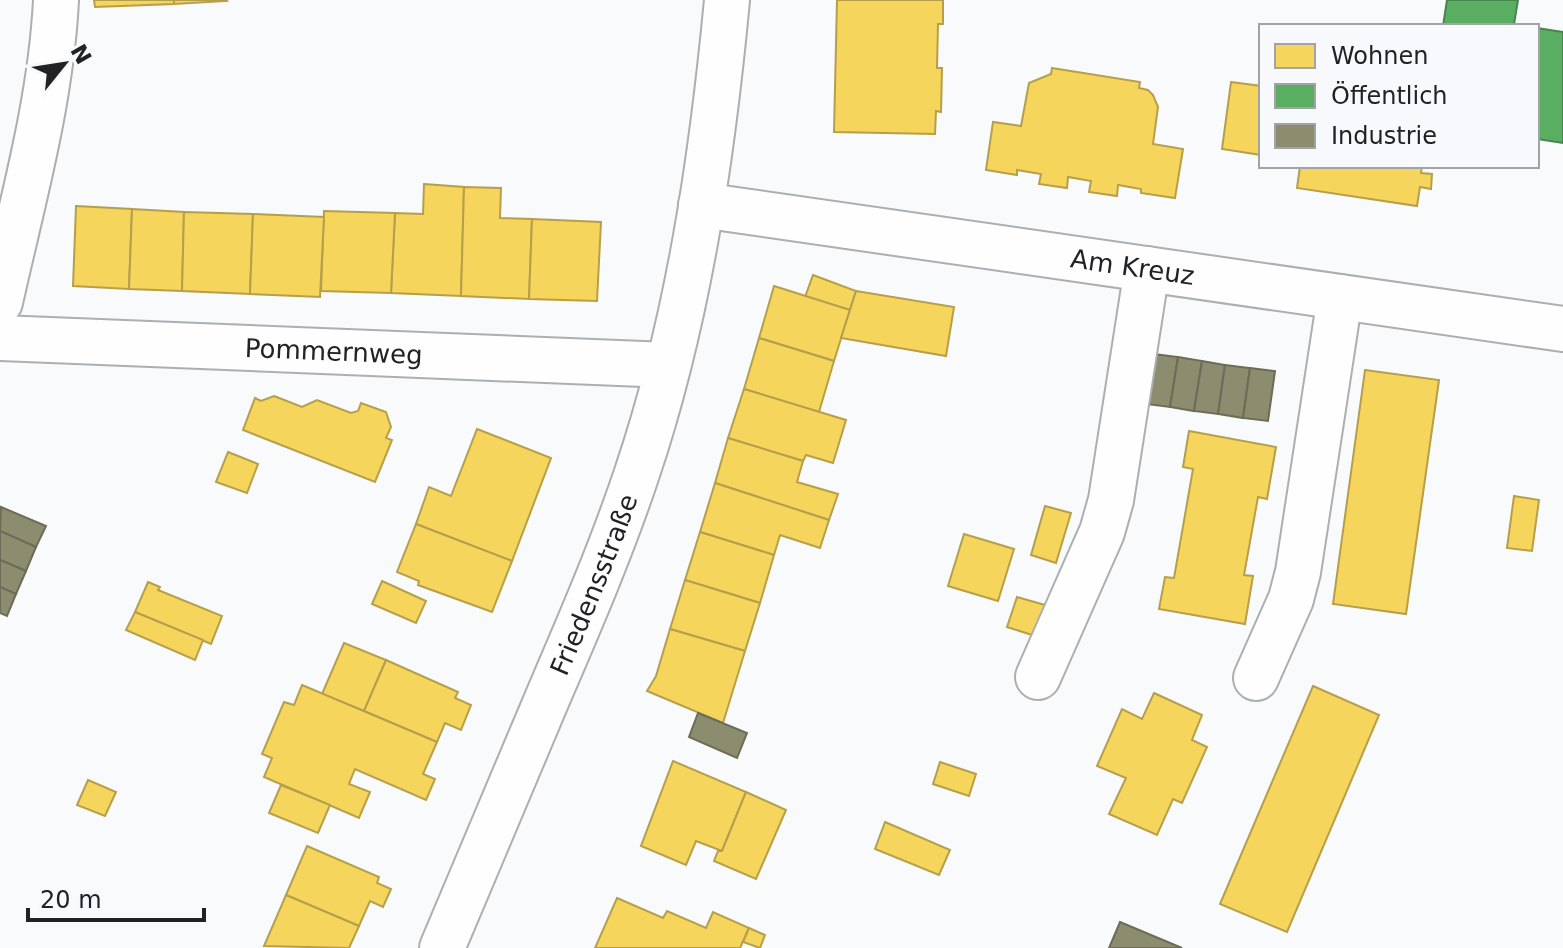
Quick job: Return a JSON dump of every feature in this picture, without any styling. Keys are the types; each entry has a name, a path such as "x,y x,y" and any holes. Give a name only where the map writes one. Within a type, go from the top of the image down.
{"street":[{"path":"0,302 40,124 54,35 56,0"},
{"name":"Friedensstraße","path":"442,948 604,564 638,471 668,365 701,205 727,0"},
{"name":"Am Kreuz","path":"701,205 1563,329"},
{"path":"1038,677 1102,532 1108,511 1147,269"},
{"path":"1256,678 1291,599 1298,572 1340,297"},
{"name":"Pommernweg","path":"0,338 668,365"}],"building: Wohnen":[{"path":"94,0 174,0 174,4 95,7"},
{"path":"174,0 226,0 227,1 174,4"},
{"path":"837,0 943,0 943,24 938,24 937,68 942,68 941,112 936,111 935,134 834,132"},
{"path":"1052,68 1140,82 1139,88 1153,95 1158,107 1153,144 1183,149 1175,198 1141,193 1141,189 1118,185 1117,196 1089,192 1091,181 1068,177 1067,188 1039,184 1041,174 1017,170 1017,175 986,170 993,122 1021,126 1029,83 1051,74"},
{"path":"1231,82 1259,86 1259,155 1222,149"},
{"path":"1300,168 1422,168 1421,173 1432,174 1431,189 1420,187 1417,206 1297,188"},
{"path":"424,184 464,187 461,296 391,293 395,213 423,214"},
{"path":"464,187 501,188 500,218 532,219 529,299 461,296"},
{"path":"76,206 132,209 129,289 73,286"},
{"path":"132,209 184,212 182,291 129,289"},
{"path":"324,211 395,213 391,293 321,291"},
{"path":"184,212 253,214 250,294 182,291"},
{"path":"253,214 324,217 320,297 250,294"},
{"path":"532,219 601,222 597,301 529,299"},
{"path":"813,275 856,291 850,310 805,297"},
{"path":"774,286 850,310 834,361 759,338"},
{"path":"856,291 954,307 946,356 841,338"},
{"path":"759,338 834,361 819,412 744,389"},
{"path":"1365,370 1439,380 1406,614 1333,604"},
{"path":"744,389 846,420 833,463 806,455 803,461 728,438"},
{"path":"274,396 302,407 317,400 351,413 358,411 361,403 386,412 391,427 386,438 392,440 375,482 243,430 255,398 261,401"},
{"path":"477,429 551,458 512,561 416,524 429,487 451,496"},
{"path":"1189,431 1276,447 1267,499 1258,497 1244,575 1253,576 1245,624 1159,609 1165,577 1174,578 1193,469 1183,467"},
{"path":"728,438 803,461 797,482 838,494 829,520 715,483"},
{"path":"228,452 258,464 247,493 216,482"},
{"path":"715,483 829,520 820,548 780,535 774,555 700,532"},
{"path":"1514,496 1539,500 1532,551 1507,548"},
{"path":"1045,506 1071,513 1056,563 1031,555"},
{"path":"416,524 512,561 492,612 418,585 419,581 397,572"},
{"path":"700,532 774,555 760,603 685,580"},
{"path":"964,534 1014,549 998,601 948,586"},
{"path":"685,580 760,603 745,651 670,629"},
{"path":"382,581 426,601 416,623 372,604"},
{"path":"148,582 160,587 158,590 222,616 211,644 135,612"},
{"path":"1017,597 1045,605 1035,636 1007,627"},
{"path":"135,612 203,640 195,660 126,630"},
{"path":"670,629 745,651 723,723 647,691 656,676"},
{"path":"344,643 386,660 364,711 322,694"},
{"path":"386,660 458,692 455,698 471,705 461,730 445,723 437,742 364,711"},
{"path":"302,685 437,742 423,774 435,779 426,800 355,769 349,784 370,792 359,818 264,777 272,758 262,754 284,702 294,705"},
{"path":"1313,686 1379,715 1287,932 1220,904"},
{"path":"1154,693 1202,715 1192,740 1207,747 1182,803 1173,799 1157,835 1109,814 1126,778 1097,766 1122,709 1142,719"},
{"path":"673,761 746,792 722,851 696,841 686,865 641,846"},
{"path":"940,762 976,774 969,796 933,784"},
{"path":"88,780 116,792 105,816 77,805"},
{"path":"281,785 330,805 318,833 269,813"},
{"path":"746,792 786,810 756,879 714,861 718,851 722,851"},
{"path":"885,822 950,850 939,875 875,849"},
{"path":"307,846 379,877 377,883 391,889 383,907 370,901 359,926 286,895"},
{"path":"286,895 359,926 349,948 264,946"},
{"path":"617,898 663,918 667,911 706,928 713,912 749,928 740,948 595,948"},
{"path":"749,928 765,935 760,948 743,942"}],"building: Öffentlich":[{"path":"1447,0 1518,0 1514,24 1443,24"},
{"path":"1539,28 1563,32 1563,143 1539,139"}],"building: Industrie":[{"path":"1154,354 1178,357 1170,407 1146,404"},
{"path":"1178,357 1202,361 1194,411 1170,407"},
{"path":"1202,361 1225,365 1218,414 1194,411"},
{"path":"1225,365 1250,368 1243,418 1218,414"},
{"path":"1250,368 1275,371 1268,421 1243,418"},
{"path":"1,507 46,526 36,547 0,531"},
{"path":"0,531 36,547 26,571 0,560"},
{"path":"0,560 26,571 16,594 0,587"},
{"path":"0,587 16,594 7,616 0,613"},
{"path":"698,713 747,733 737,758 689,737"},
{"path":"1120,922 1182,948 1109,948"}]}
